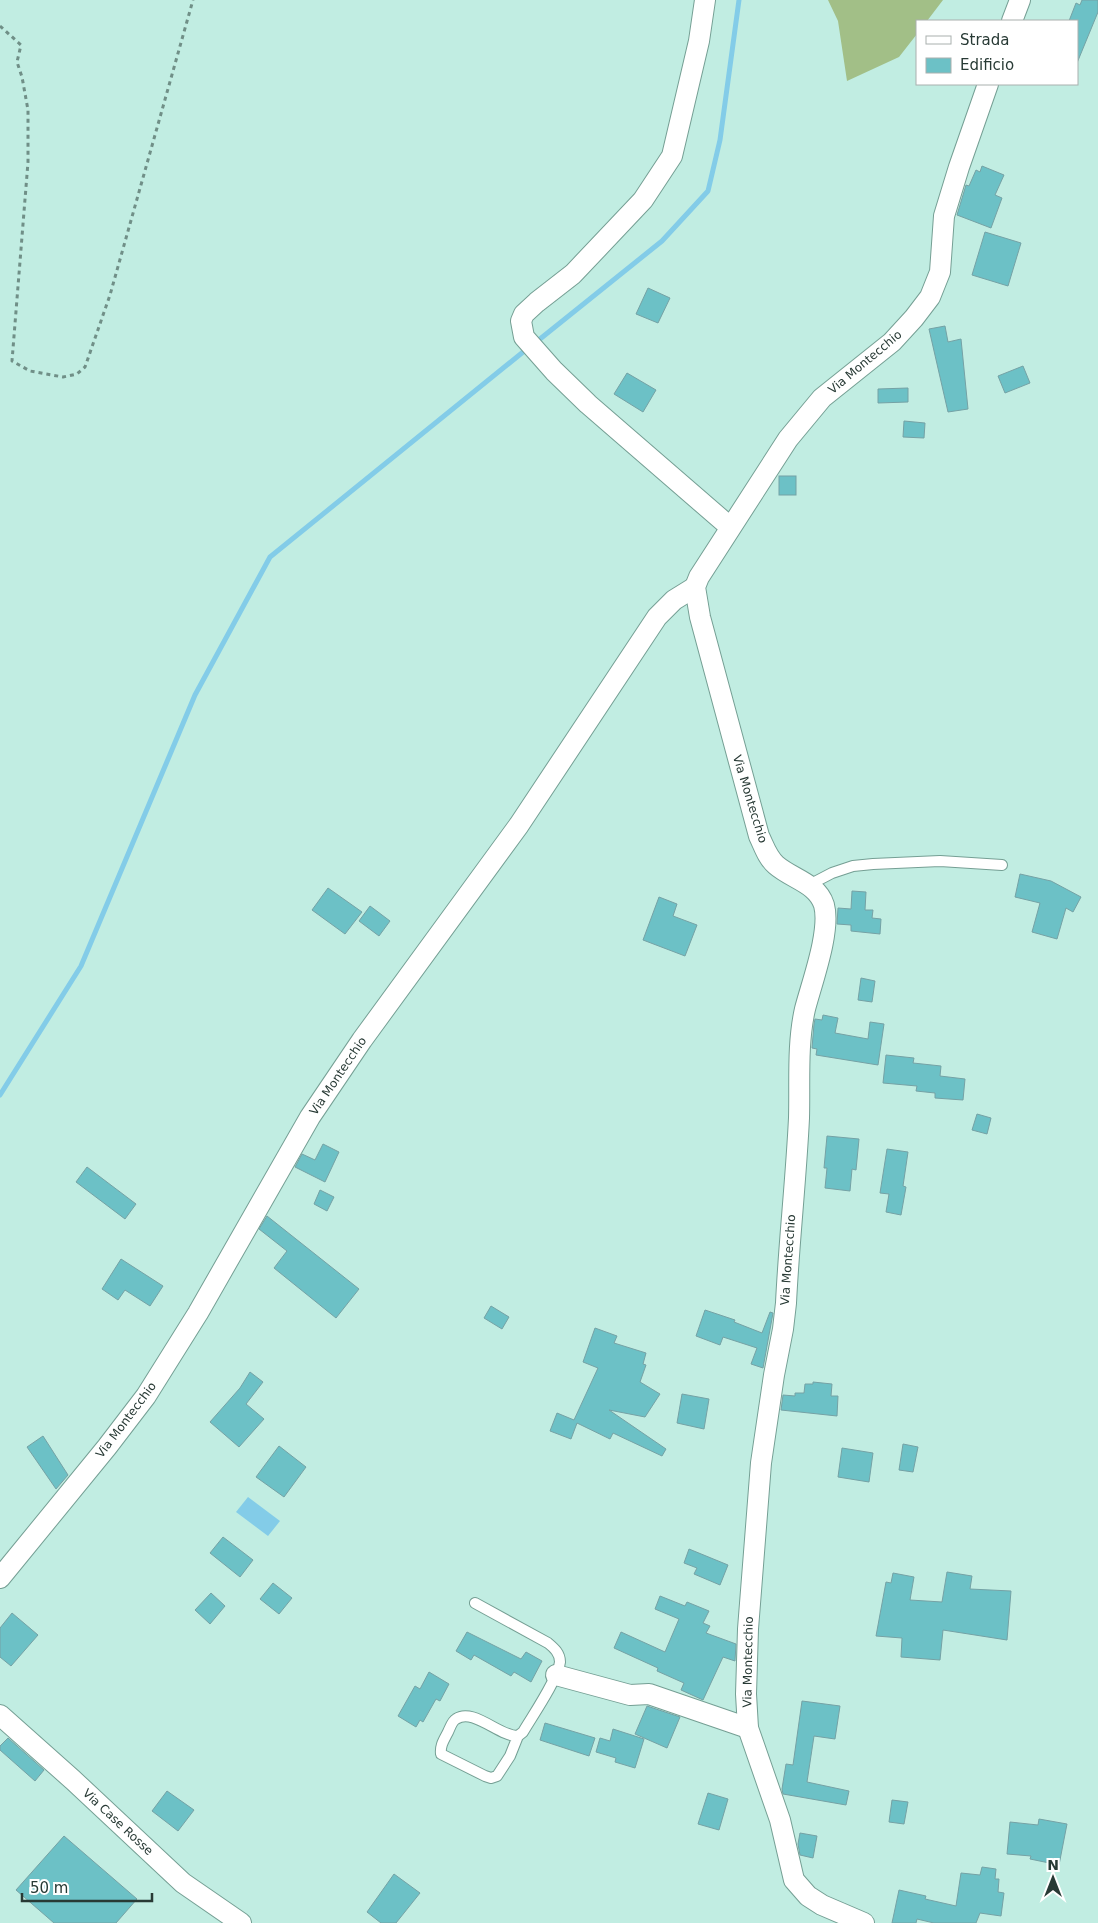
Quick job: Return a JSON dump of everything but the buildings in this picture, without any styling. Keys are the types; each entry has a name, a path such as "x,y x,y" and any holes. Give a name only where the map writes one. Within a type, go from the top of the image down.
{"street":[{"path":"705,0 699,41 672,156 655,184 637,206 572,274 524,314 521,322 524,337 554,371 609,423 730,527"},
{"path":"1012,20 1020,0"},
{"name":"Via Montecchio","path":"864,1923 822,1905 808,1896 794,1880 780,1820 748,1728 746,1694 748,1629 761,1463 786,1303 799,1118 801,1042 805,1011 825,931 826,915 819,893 775,864 768,857 759,836 718,690 700,617 695,587 698,576 788,439 822,398 892,342 930,297 940,272 944,216 988,85"},
{"name":"Via Montecchio","path":"0,1578 146,1396 198,1313 310,1117 362,1040 519,825 656,617 674,600 695,587"},
{"path":"556,1675 630,1695 649,1694 748,1728"},
{"name":"Via Case Rosse","path":"0,1715 73,1780 182,1883 241,1923"}],"lane":[{"path":"809,885 832,872 853,866 940,861 1002,865"},
{"path":"475,1603 548,1643 557,1651 560,1662 556,1675 523,1732 518,1736 510,1756 497,1776 491,1778 441,1754 440,1747 453,1723 457,1718 463,1716 477,1718 511,1736 518,1736"}],"path":[{"path":"0,26 21,46 17,62 22,77 28,110 28,162 12,362 30,371 63,377 77,374 85,367 97,337 192,0"}],"green space":[{"path":"828,0 943,0 928,20 916,20 916,35 899,57 847,81 838,21"}],"water":[{"path":"248,1497 280,1521 268,1536 236,1512"}],"waterway":[{"path":"535,343 662,241 708,191 720,140 739,0"},
{"path":"0,1095 81,966 195,695 270,557 528,348"}]}
